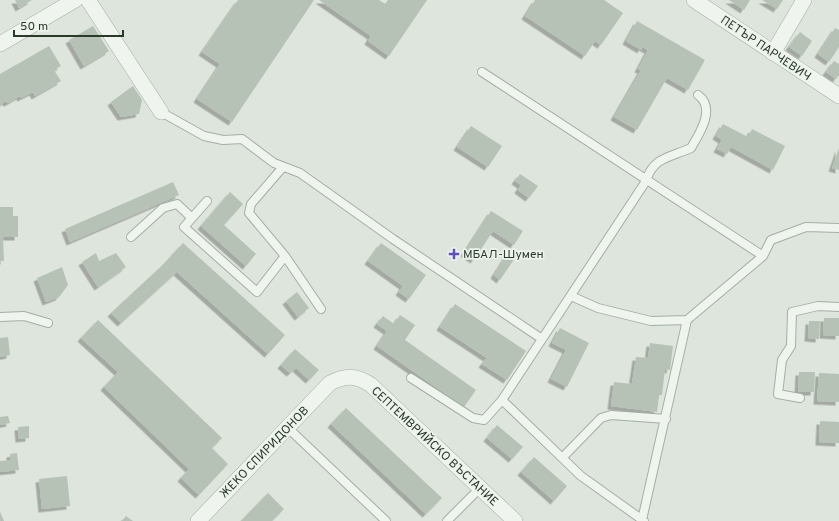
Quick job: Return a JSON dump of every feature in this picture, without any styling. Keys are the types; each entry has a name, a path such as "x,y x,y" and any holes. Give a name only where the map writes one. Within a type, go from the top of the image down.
{"street":[{"path":"0,44 75,0"},
{"path":"88,0 161,112"},
{"name":"ПЕТЪР ПАРЧЕВИЧ","path":"694,0 839,96"},
{"path":"773,53 804,0"},
{"name":"СЕПТЕМВРИЙСКО ВЪСТАНИЕ","path":"330,383 341,378 351,376 362,379 371,385 515,521"},
{"name":"ЖЕКО СПИРИДОНОВ","path":"198,521 330,383"}],"lane":[{"path":"482,72 646,181 763,256"},
{"path":"411,378 473,418 484,420 502,400 646,181 649,171 658,160 691,148 694,144 706,120 707,108 704,99 698,95"},
{"path":"161,112 204,136 224,140 242,139 274,163 300,173 392,239 542,339"},
{"path":"283,167 251,204 249,213 285,256 321,309"},
{"path":"207,201 184,227 257,292 285,256"},
{"path":"131,237 163,208 177,204 192,218"},
{"path":"502,400 563,457 581,476 643,520 646,496 666,419 687,320 763,256 771,240 806,227 839,228"},
{"path":"570,296 598,308 651,321 687,320"},
{"path":"800,398 778,394 782,360 791,346 792,312 818,306 839,307"},
{"path":"0,318 24,316 48,323"},
{"path":"563,457 602,418 611,415 666,419"},
{"path":"288,428 386,521"},
{"path":"447,521 480,488"}],"building":[{"path":"15,0 32,0 19,8"},
{"path":"238,0 314,0 232,122 197,99 220,64 202,52"},
{"path":"319,0 379,0 385,4 388,0 427,0 389,56 368,41 371,36"},
{"path":"535,0 604,0 623,13 601,45 595,41 585,56 525,16"},
{"path":"729,0 750,0 744,10"},
{"path":"762,0 783,0 777,9"},
{"path":"637,21 705,60 688,90 667,78 637,130 614,117 641,70 638,69 648,50 642,47 641,50 626,41"},
{"path":"93,26 109,51 84,66 69,40"},
{"path":"835,28 839,30 839,47 829,62 818,54"},
{"path":"800,32 812,41 802,56 789,47"},
{"path":"49,46 61,66 54,70 61,81 35,96 33,92 21,98 20,96 8,103 4,101 0,107 0,74"},
{"path":"834,61 839,64 839,75 836,79 826,72"},
{"path":"133,86 142,100 139,114 121,117 111,102"},
{"path":"723,124 748,137 752,129 785,146 773,170 731,147 727,154 717,149 722,140 716,136"},
{"path":"471,126 502,146 488,167 457,147"},
{"path":"839,148 839,170 832,168"},
{"path":"520,174 538,186 529,198 518,190 521,185 515,181"},
{"path":"173,182 179,195 70,242 65,229"},
{"path":"230,192 243,204 224,225 256,254 246,266 201,226"},
{"path":"0,207 13,207 13,216 18,216 18,237 3,237 4,261 0,261"},
{"path":"491,211 523,231 514,245 493,231 474,260 464,253"},
{"path":"183,243 285,335 268,354 177,272 121,323 111,313 166,262"},
{"path":"381,243 426,275 409,299 399,292 403,286 368,261"},
{"path":"96,253 99,261 116,253 126,267 98,287 82,262"},
{"path":"508,253 515,258 500,280 494,275"},
{"path":"62,267 68,285 59,297 46,302 37,278"},
{"path":"297,292 309,308 298,317 286,301"},
{"path":"455,304 526,351 507,380 482,364 487,358 440,327"},
{"path":"400,315 415,325 405,340 476,390 464,407 377,346 387,331 377,324 383,316 394,324"},
{"path":"824,318 839,318 839,336 823,335"},
{"path":"98,320 222,438 212,448 228,464 199,495 181,478 189,469 104,387 118,372 81,338"},
{"path":"809,321 820,321 819,339 808,338"},
{"path":"560,328 589,343 567,387 551,379 566,350 552,343"},
{"path":"8,337 10,355 0,357 0,338"},
{"path":"650,343 673,346 670,370 665,369 662,395 659,395 657,412 611,406 614,382 632,384 636,357 648,358"},
{"path":"295,349 319,370 309,380 296,368 290,373 281,365"},
{"path":"799,372 815,372 814,392 798,392"},
{"path":"819,373 839,374 839,402 817,401"},
{"path":"346,408 442,498 426,514 331,424"},
{"path":"8,416 10,423 0,425 0,417"},
{"path":"820,421 839,422 839,443 819,442"},
{"path":"497,425 523,447 512,459 487,438"},
{"path":"29,426 29,438 19,439 18,427"},
{"path":"17,453 19,470 0,472 0,461 10,460 10,454"},
{"path":"534,457 567,486 554,501 521,472"},
{"path":"67,476 70,506 42,509 39,479"},
{"path":"268,493 284,509 272,521 241,521"},
{"path":"0,512 4,521 0,521"},
{"path":"126,516 133,521 122,521"}],"place":[{"name":"МБАЛ-Шумен","path":"454,254"}]}
